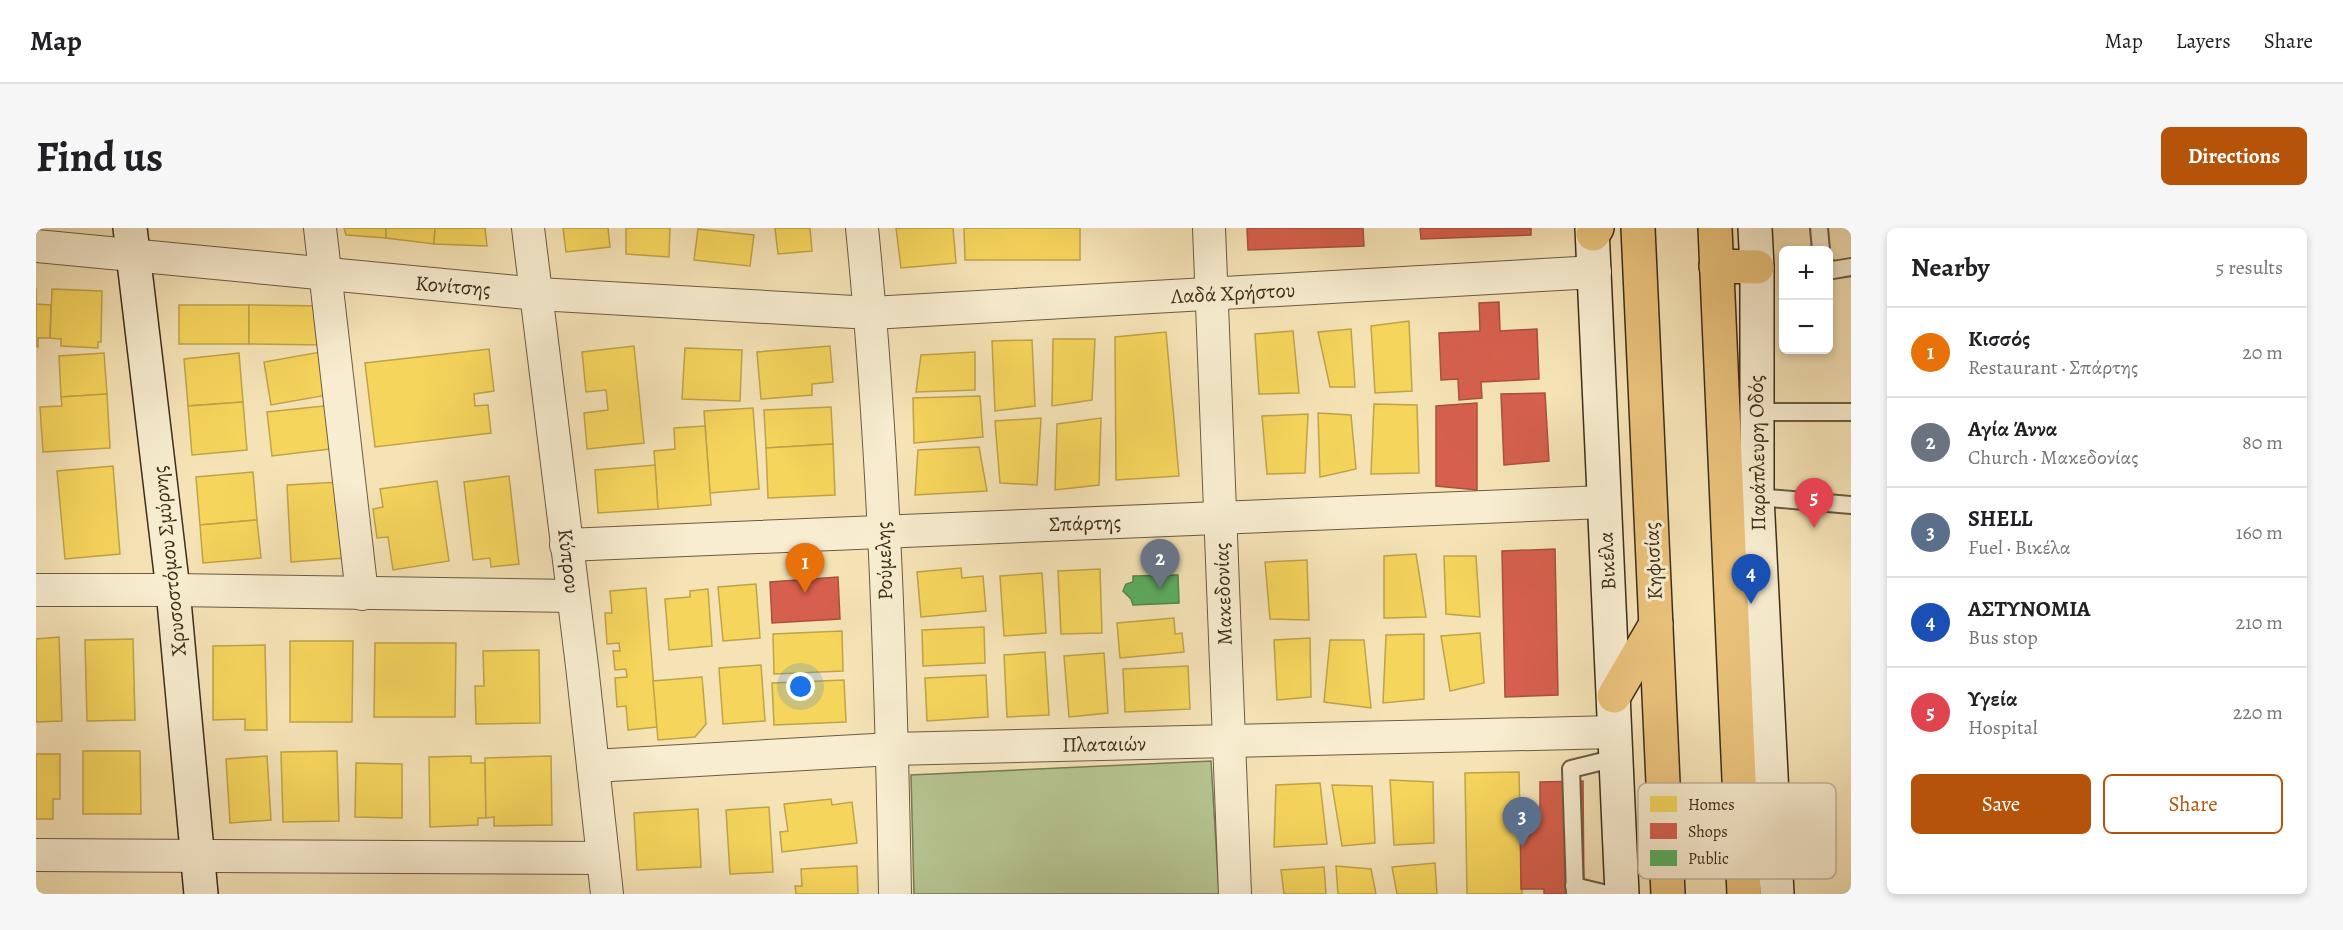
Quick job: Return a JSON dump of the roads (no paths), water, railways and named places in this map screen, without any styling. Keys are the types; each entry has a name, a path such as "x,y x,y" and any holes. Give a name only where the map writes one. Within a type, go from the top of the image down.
{"main road":[{"name":"Κηφισίας","path":"1638,228 1663,783"},
{"path":"1715,228 1738,783"},
{"path":"1716,266 1757,267"},
{"path":"1614,696 1656,624"},
{"name":"Κηφισίας","path":"1667,879 1668,894"},
{"path":"1742,879 1743,894"}],"street":[{"path":"320,228 362,594"},
{"name":"Κύπρου","path":"528,228 538,294 607,894"},
{"name":"Ρούμελης","path":"862,228 871,313 884,531 895,894"},
{"name":"Μακεδονίας","path":"1209,228 1235,894"},
{"name":"Παράπλευρη Οδός","path":"1755,228 1757,267 1756,497 1771,783"},
{"name":"Βικέλα","path":"1594,230 1622,894"},
{"name":"Κονίτσης","path":"36,246 131,242 325,273 538,294 871,313"},
{"name":"Χρυσοστόμου Σμύρνης","path":"131,242 173,590 201,894"},
{"name":"Λαδά Χρήστου","path":"871,313 1595,272"},
{"name":"Σπάρτης","path":"566,545 1604,501"},
{"path":"36,590 573,596"},
{"name":"Πλαταιών","path":"593,766 892,749 1228,741 1615,745"},
{"path":"36,855 603,858"},
{"name":"Παράπλευρη Οδός","path":"1776,879 1777,894"}],"lane":[{"path":"1819,228 1821,246"},
{"path":"1833,270 1851,267"},
{"path":"1756,412 1851,412"},
{"path":"1756,497 1851,505"},
{"path":"1607,894 1575,890 1571,769 1615,745"}],"place":[{"name":"Υγεία","path":"1814,528"},
{"name":"Αγία Άννα","path":"1160,589"},
{"name":"Κισσός","path":"805,593"},
{"name":"ΑΣΤΥΝΟΜΙΑ","path":"1751,604"},
{"name":"SHELL","path":"1522,847"}]}
